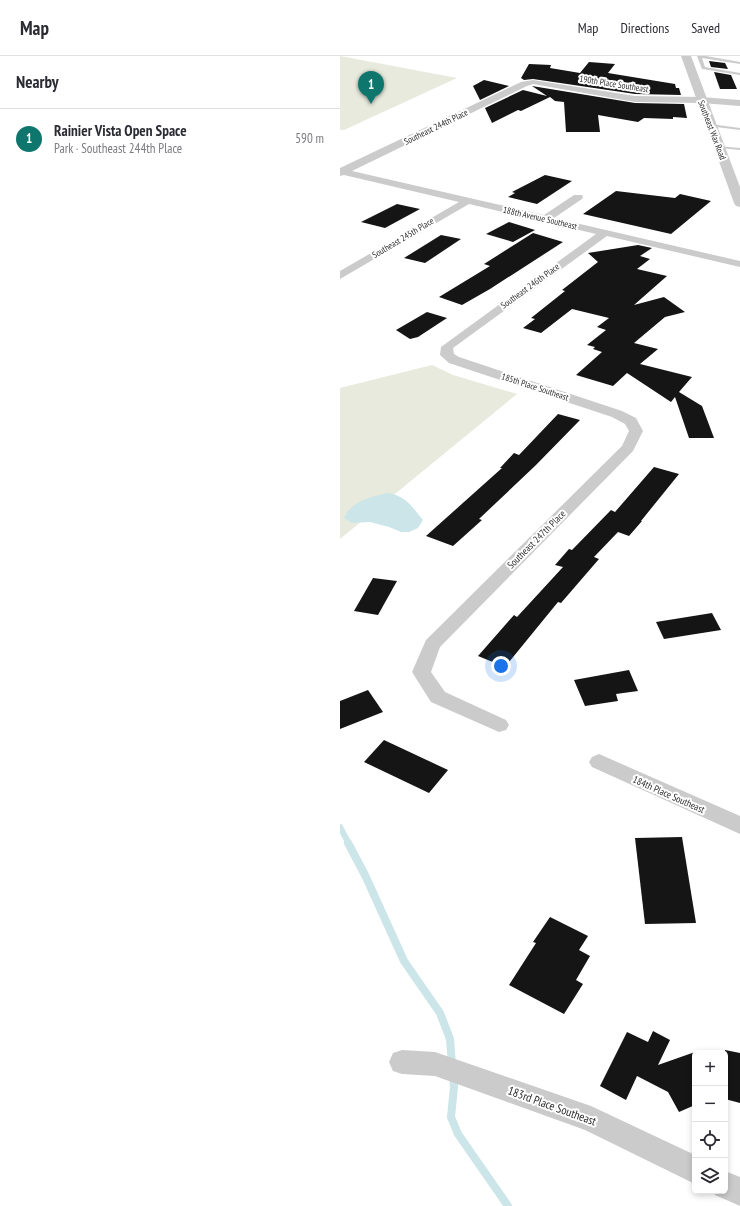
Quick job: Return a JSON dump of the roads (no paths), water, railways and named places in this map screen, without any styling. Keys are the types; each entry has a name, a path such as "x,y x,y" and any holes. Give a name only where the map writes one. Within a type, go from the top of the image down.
{"street":[{"name":"Southeast Wax Road","path":"686,56 700,100 740,202"},
{"name":"190th Place Southeast","path":"533,82 635,99 700,100 740,103"},
{"name":"Southeast 244th Place","path":"341,172 524,84 533,82"},
{"name":"188th Avenue Southeast","path":"341,172 740,264"},
{"path":"545,219 578,197"},
{"name":"Southeast 245th Place","path":"340,276 467,201"},
{"name":"Southeast 246th Place","path":"456,340 604,233"},
{"name":"185th Place Southeast","path":"456,340 447,346 447,355 454,360 617,414 631,420 636,431"},
{"name":"Southeast 247th Place","path":"499,726 438,697 421,672 432,644 628,448 636,431"},
{"name":"184th Place Southeast","path":"599,762 740,825"},
{"name":"183rd Place Southeast","path":"402,1062 435,1064 591,1119 692,1169"},
{"path":"728,1186 740,1192"}],"lane":[{"path":"740,63 699,56 703,68 740,74"},
{"path":"710,125 740,129"},
{"path":"719,147 740,149"}],"water":[{"path":"389,493 405,500 416,511 423,520 418,528 409,532 401,532 370,522 352,523 344,518 347,512 357,503"}],"waterway":[{"path":"340,827 349,844"},
{"path":"348,843 365,875 404,961 440,1013 450,1039 452,1064"},
{"path":"453,1075 454,1087 451,1117 458,1134 508,1206"}],"place":[{"name":"Rainier Vista Open Space","path":"371,104"}]}
